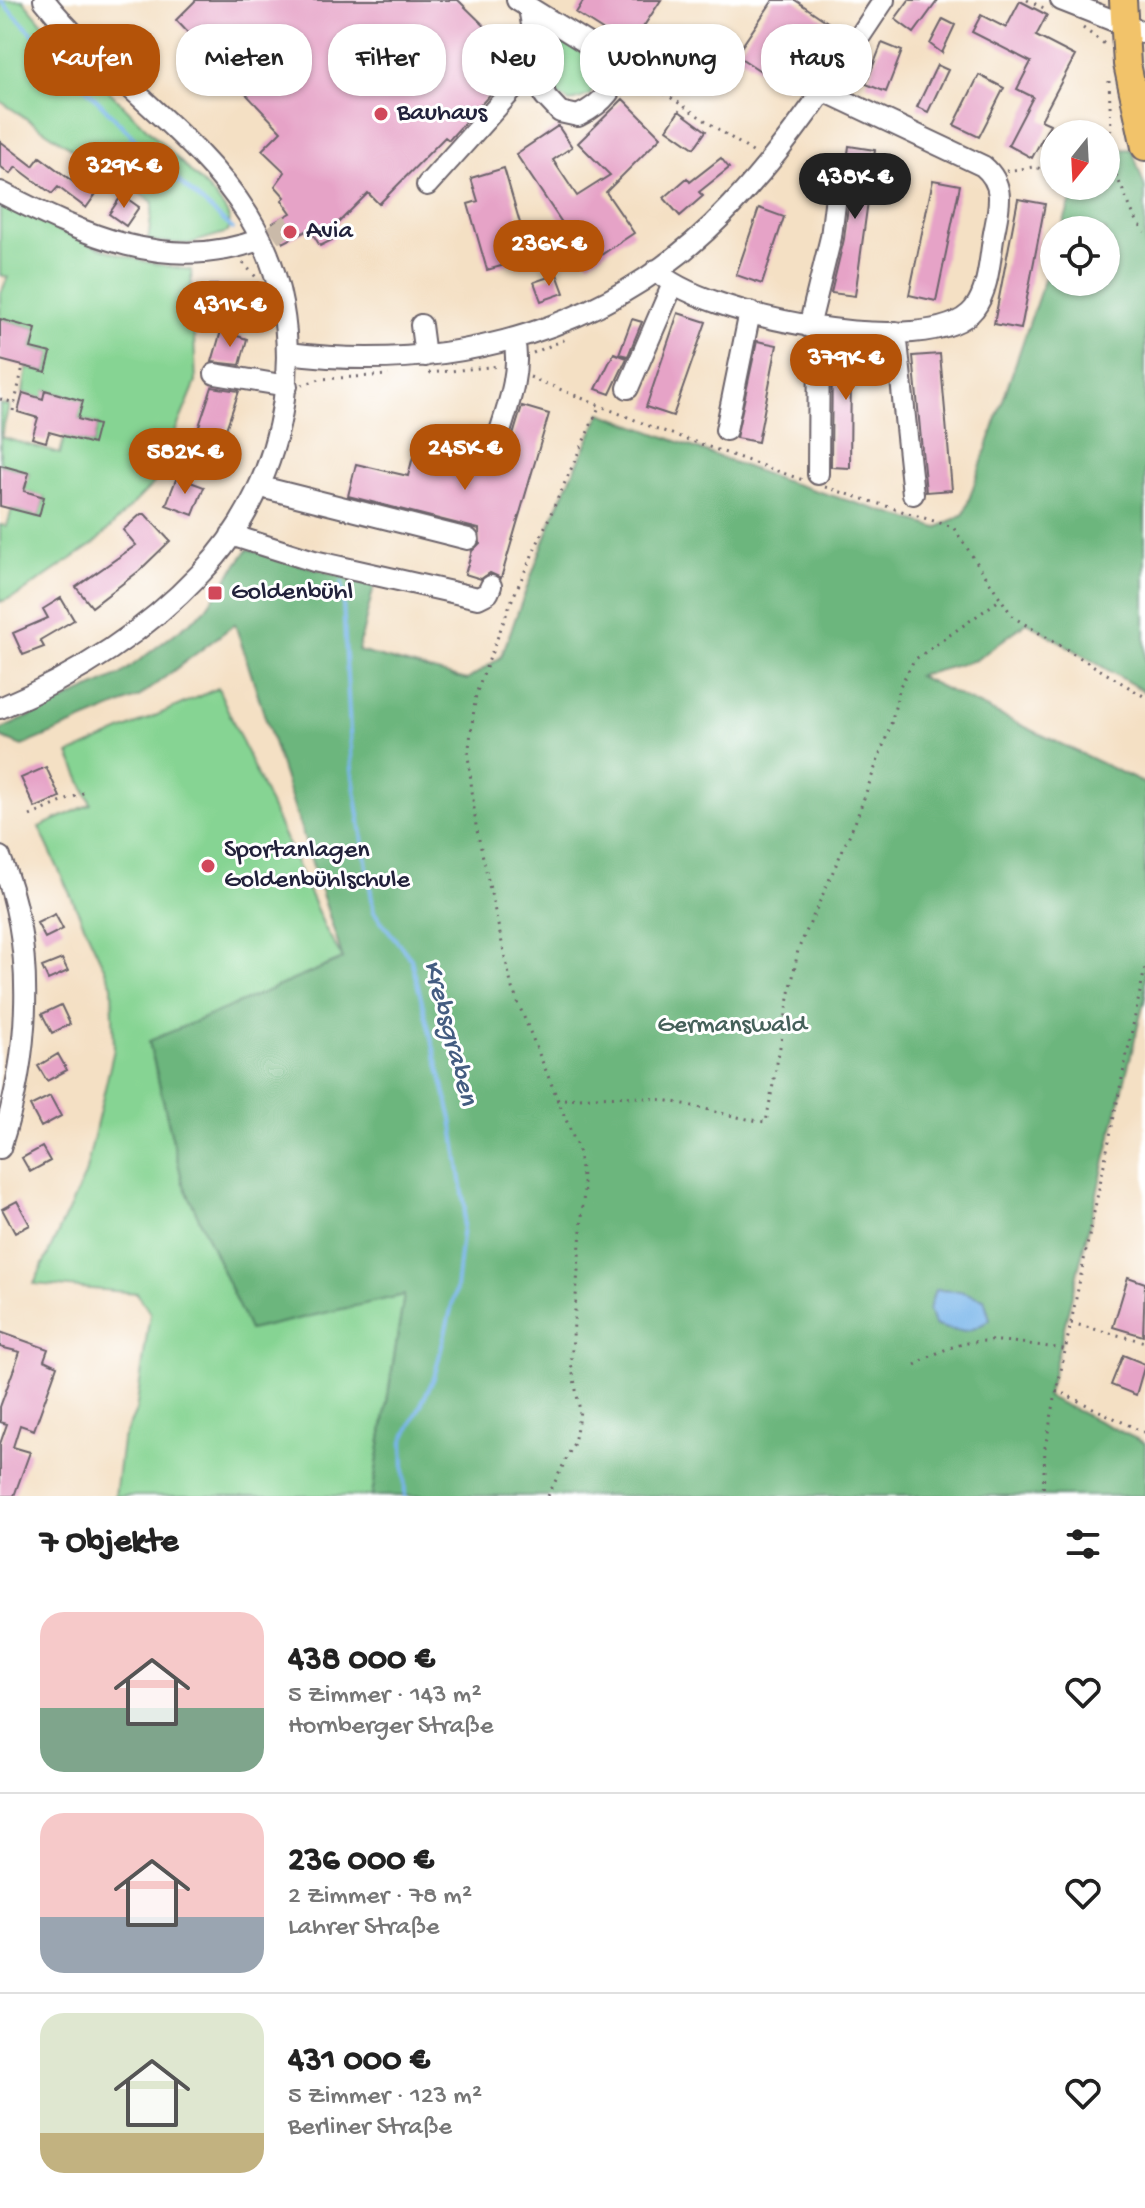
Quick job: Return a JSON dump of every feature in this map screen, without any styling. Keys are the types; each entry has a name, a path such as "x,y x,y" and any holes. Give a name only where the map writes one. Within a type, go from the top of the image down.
{"main road":[{"path":"1130,19 1127,64 1145,147"}],"street":[{"path":"0,708 92,663 146,623 201,573 231,535 255,494 293,386 280,292 261,239 246,212 218,175 44,0"},
{"path":"868,24 884,0"},
{"path":"523,4 580,39"},
{"path":"523,4 529,24"},
{"path":"1056,6 1130,19"},
{"path":"427,185 507,96"},
{"path":"545,96 560,112 578,116 597,106 606,96"},
{"path":"288,353 426,364 514,340 588,312 656,270 731,206 820,96"},
{"path":"656,270 673,284 750,312 814,328 896,332 954,324 974,310 981,296 998,212 1000,191 996,177 983,166 835,96"},
{"path":"816,481 814,328 831,237 839,171"},
{"path":"0,192 56,221 143,250 216,253 261,239"},
{"path":"628,388 673,284"},
{"path":"726,430 750,312"},
{"path":"421,325 426,364"},
{"path":"896,332 913,494"},
{"path":"492,459 515,370 514,340"},
{"path":"215,374 293,386"},
{"path":"269,489 404,527 468,539"},
{"path":"231,535 314,561 478,598 488,593 491,586"},
{"path":"0,857 13,889 21,930 25,985 24,1026 16,1083 0,1148"}],"path":[{"path":"1027,0 1056,6"},
{"path":"1074,24 1101,39 1110,51"},
{"path":"1111,120 1112,74"},
{"path":"668,96 768,162"},
{"path":"996,177 1011,169 1040,168"},
{"path":"1120,184 1145,232"},
{"path":"426,364 503,365 599,407 953,527 1013,617 1145,697"},
{"path":"13,411 23,366"},
{"path":"293,386 320,379 397,375"},
{"path":"0,399 15,403"},
{"path":"548,1496 574,1443 580,1411 571,1363 584,1190 578,1149 512,988 476,826 468,755 476,694 511,602 599,407"},
{"path":"556,1100 615,1094 675,1102 766,1122 798,950 856,820 891,724 900,686 914,660 1001,599"},
{"path":"30,816 85,792"},
{"path":"1043,1496 1045,1447 1056,1390 1145,968"},
{"path":"1069,1323 1145,1342"},
{"path":"915,1365 945,1347 981,1339 1064,1349"},
{"path":"1056,1390 1145,1433"}],"green space":[{"path":"0,0 23,0 43,24 24,24 24,96 114,96 216,198 227,214 228,232 188,244 148,241 153,202 0,101"},
{"path":"564,40 580,52 580,96 587,96 570,102 560,96 564,96"},
{"name":"Germanswald","path":"1120,149 1132,149 1145,188 1145,692 1027,622 976,660 918,676 1145,784 1145,998 1047,1397 1145,1443 1145,1496 372,1496 404,1295 249,1330 183,1183 149,1041 343,959 235,624 139,697 22,746 0,737 0,730 120,675 203,612 248,549 374,586 358,651 467,680 501,657 556,510 601,413 781,480 937,528 964,514 1040,292 1040,296 1120,296 1120,216 1066,216 1071,200 1120,200"},
{"path":"0,202 115,253 191,270 196,382 154,483 95,543 18,595 0,602 0,525 7,526 12,509 39,516 44,498 24,491 29,473 0,465 0,404 9,406 1,437 60,454 65,436 93,444 98,425 78,419 82,401 46,390 43,399 23,393 27,367 46,372 51,353 31,348 36,329 0,319 0,295 8,277 0,275"},
{"path":"218,688 325,928 343,959 149,1042 183,1183 404,1295 372,1496 115,1496 122,1441 136,1411 150,1313 137,1293 34,1284 85,1175 114,1049 112,985 39,827 91,804 69,754"}],"water":[{"path":"935,1290 960,1291 984,1299 990,1319 976,1328 963,1331 934,1325 929,1309"}],"building":[{"path":"196,0 458,0 483,24 462,24 462,96 489,96 449,140 445,137 379,204 368,193 330,231 334,239 320,246 310,229 283,243 273,223 291,213 282,200 285,197 275,186 285,172 262,150 281,131 248,96 312,96 312,24 180,24 176,20"},
{"path":"584,0 661,0 645,24 593,24 576,13"},
{"path":"773,0 795,0 829,23 761,24 761,71 745,61 745,42"},
{"path":"909,0 938,0 914,33 895,19"},
{"path":"1020,1 1047,15 1036,36 1075,56 1040,120 1040,143 1032,158 1008,145 1033,97 1017,89 1031,62 972,32 981,15 1006,28"},
{"path":"943,19 955,25 942,53 930,44"},
{"path":"882,43 902,51 886,92 872,86 872,69"},
{"path":"937,65 948,70 928,112 917,107"},
{"path":"979,75 1004,88 979,137 954,125"},
{"path":"623,99 661,137 606,192 634,233 589,263 516,154 558,126 572,147 553,160 577,196 610,175 578,143"},
{"path":"679,111 706,131 694,148 667,129"},
{"path":"0,141 33,166 40,157 76,184 81,177 98,191 86,208 58,187 52,194 16,167 10,174 0,166"},
{"path":"849,146 875,150 855,296 831,293 844,239 852,173 847,161"},
{"path":"721,158 729,168 699,192 703,196 680,216 664,198 687,178 690,182"},
{"path":"504,168 522,230 529,228 537,256 487,270 468,204 478,201 471,178"},
{"path":"933,180 960,185 936,301 909,295"},
{"path":"122,195 139,207 126,226 109,214"},
{"path":"1018,199 1045,204 1043,216 1040,216 1021,329 994,324"},
{"path":"759,208 784,217 762,284 736,275"},
{"path":"557,274 564,293 541,301 534,282"},
{"path":"210,285 233,285 233,313 209,313"},
{"path":"678,313 706,322 673,416 646,407"},
{"path":"0,319 36,329 31,348 51,353 46,372 0,360"},
{"path":"632,319 642,322 628,356 619,354"},
{"path":"221,331 247,339 240,365 212,362"},
{"path":"757,341 777,345 758,442 736,438"},
{"path":"855,352 885,356 887,370 851,365 850,468 831,467 832,355 854,355"},
{"path":"614,353 627,358 610,394 596,389"},
{"path":"940,354 952,490 926,492 913,356"},
{"path":"212,387 239,391 213,467 188,459"},
{"path":"45,390 83,401 78,419 98,425 93,444 49,432 46,442 32,438 38,418 18,412 23,393 43,399"},
{"path":"522,406 549,414 501,578 490,573 481,579 465,574 472,551 480,543 479,529 348,496 356,464 408,476 415,449 496,471 505,462"},
{"path":"0,465 29,473 24,491 44,497 39,516 0,506"},
{"path":"177,477 204,487 193,515 166,505"},
{"path":"145,514 170,541 139,571 92,607 76,587 136,545 123,530"},
{"path":"61,598 74,620 40,640 44,647 23,655 13,633 48,618 43,609"},
{"path":"46,767 60,797 35,808 21,778"},
{"path":"55,914 63,929 45,938 37,923"},
{"path":"62,959 68,971 48,980 42,967"},
{"path":"61,1005 70,1024 52,1033 42,1014"},
{"path":"58,1054 67,1070 47,1081 38,1066"},
{"path":"50,1096 61,1116 41,1127 30,1106"},
{"path":"42,1147 50,1161 30,1172 22,1158"},
{"path":"17,1201 30,1225 15,1233 2,1209"},
{"path":"1128,1277 1145,1283 1143,1336 1113,1327"},
{"path":"0,1332 48,1349 44,1360 57,1366 34,1430 20,1425 13,1447 30,1452 14,1496 0,1496 0,1444 7,1424 0,1422 0,1407 20,1352 0,1347"},
{"path":"1123,1355 1145,1364 1136,1395 1111,1385"}],"waterway":[{"name":"Krebsgraben","path":"0,0 160,165 233,229"},
{"name":"Krebsgraben","path":"342,583 352,770 374,912 411,959 452,1119 465,1207 456,1289 434,1378 403,1441 405,1496"}],"tunnel":[{"path":"276,221 289,240"}],"place":[{"name":"Bauhaus","path":"381,114"},
{"name":"Avia","path":"290,232"},
{"name":"Goldenbühl","path":"215,593"},
{"name":"Sportanlagen Goldenbühlschule","path":"208,866"}]}
